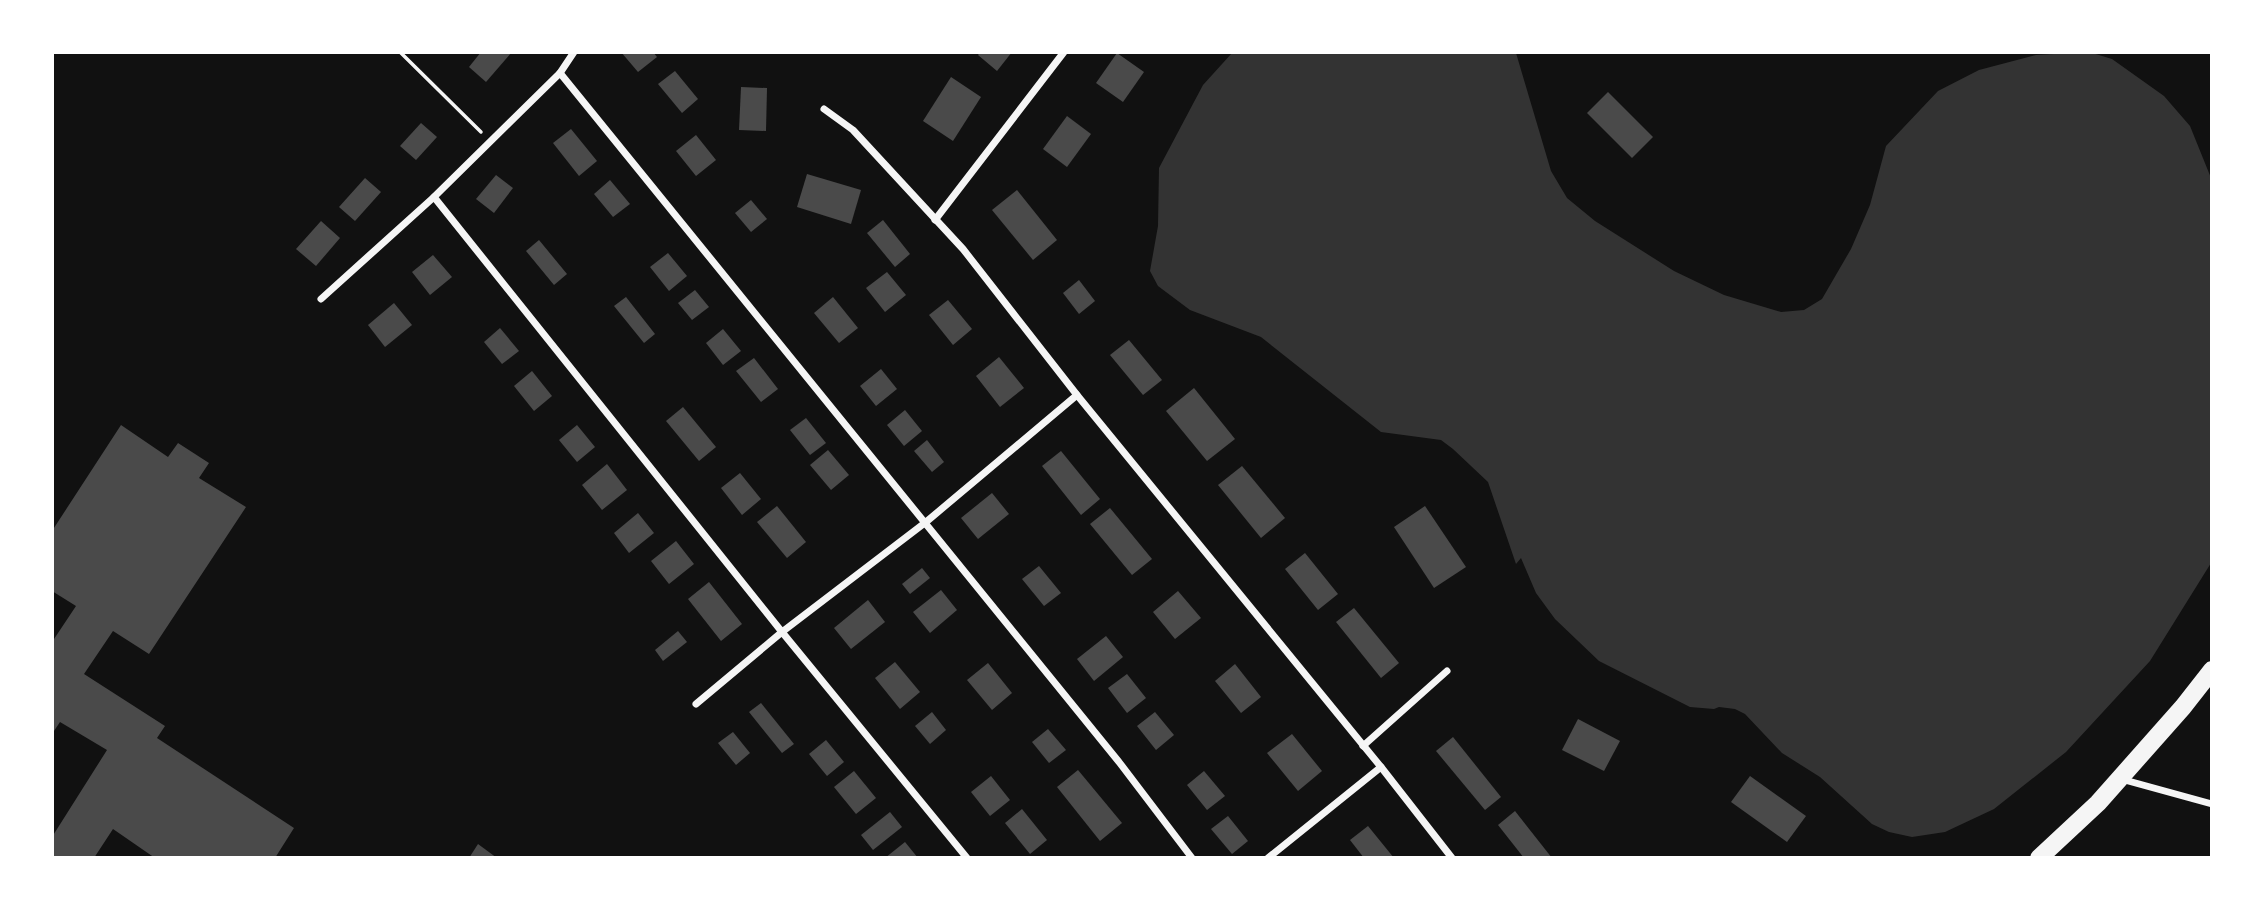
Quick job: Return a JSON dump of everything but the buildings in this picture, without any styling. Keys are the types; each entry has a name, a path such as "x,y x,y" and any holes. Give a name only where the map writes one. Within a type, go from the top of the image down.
{"main road":[{"path":"2039,858 2121,778 2183,707 2211,670"}],"street":[{"path":"321,299 434,197 560,73 574,52"},
{"path":"935,220 1064,52"},
{"path":"560,73 1119,762 1192,858"},
{"path":"824,109 853,130 963,249 1077,395 1381,767 1452,858"},
{"path":"434,197 782,632 967,858"},
{"path":"696,704 782,632 926,523 1077,395"},
{"path":"1363,746 1447,671"},
{"path":"1268,858 1381,767"},
{"path":"2121,778 2211,804"}],"path":[{"path":"400,52 491,141"}],"shaded area":[{"path":"2089,52 2112,59 2164,96 2190,126 2211,178 2211,563 2150,661 2066,752 1994,809 1945,832 1912,837 1889,832 1872,824 1820,777 1782,753 1745,714 1735,709 1690,707 1599,661 1555,619 1536,593 1521,558 1516,564 1488,482 1453,449 1441,440 1381,432 1261,337 1190,310 1158,286 1150,271 1158,226 1159,168 1203,85 1232,53 1516,53 1551,171 1567,198 1595,221 1674,271 1724,295 1781,312 1804,310 1822,299 1851,249 1870,205 1886,146 1938,91 1979,70 2036,55"}]}
